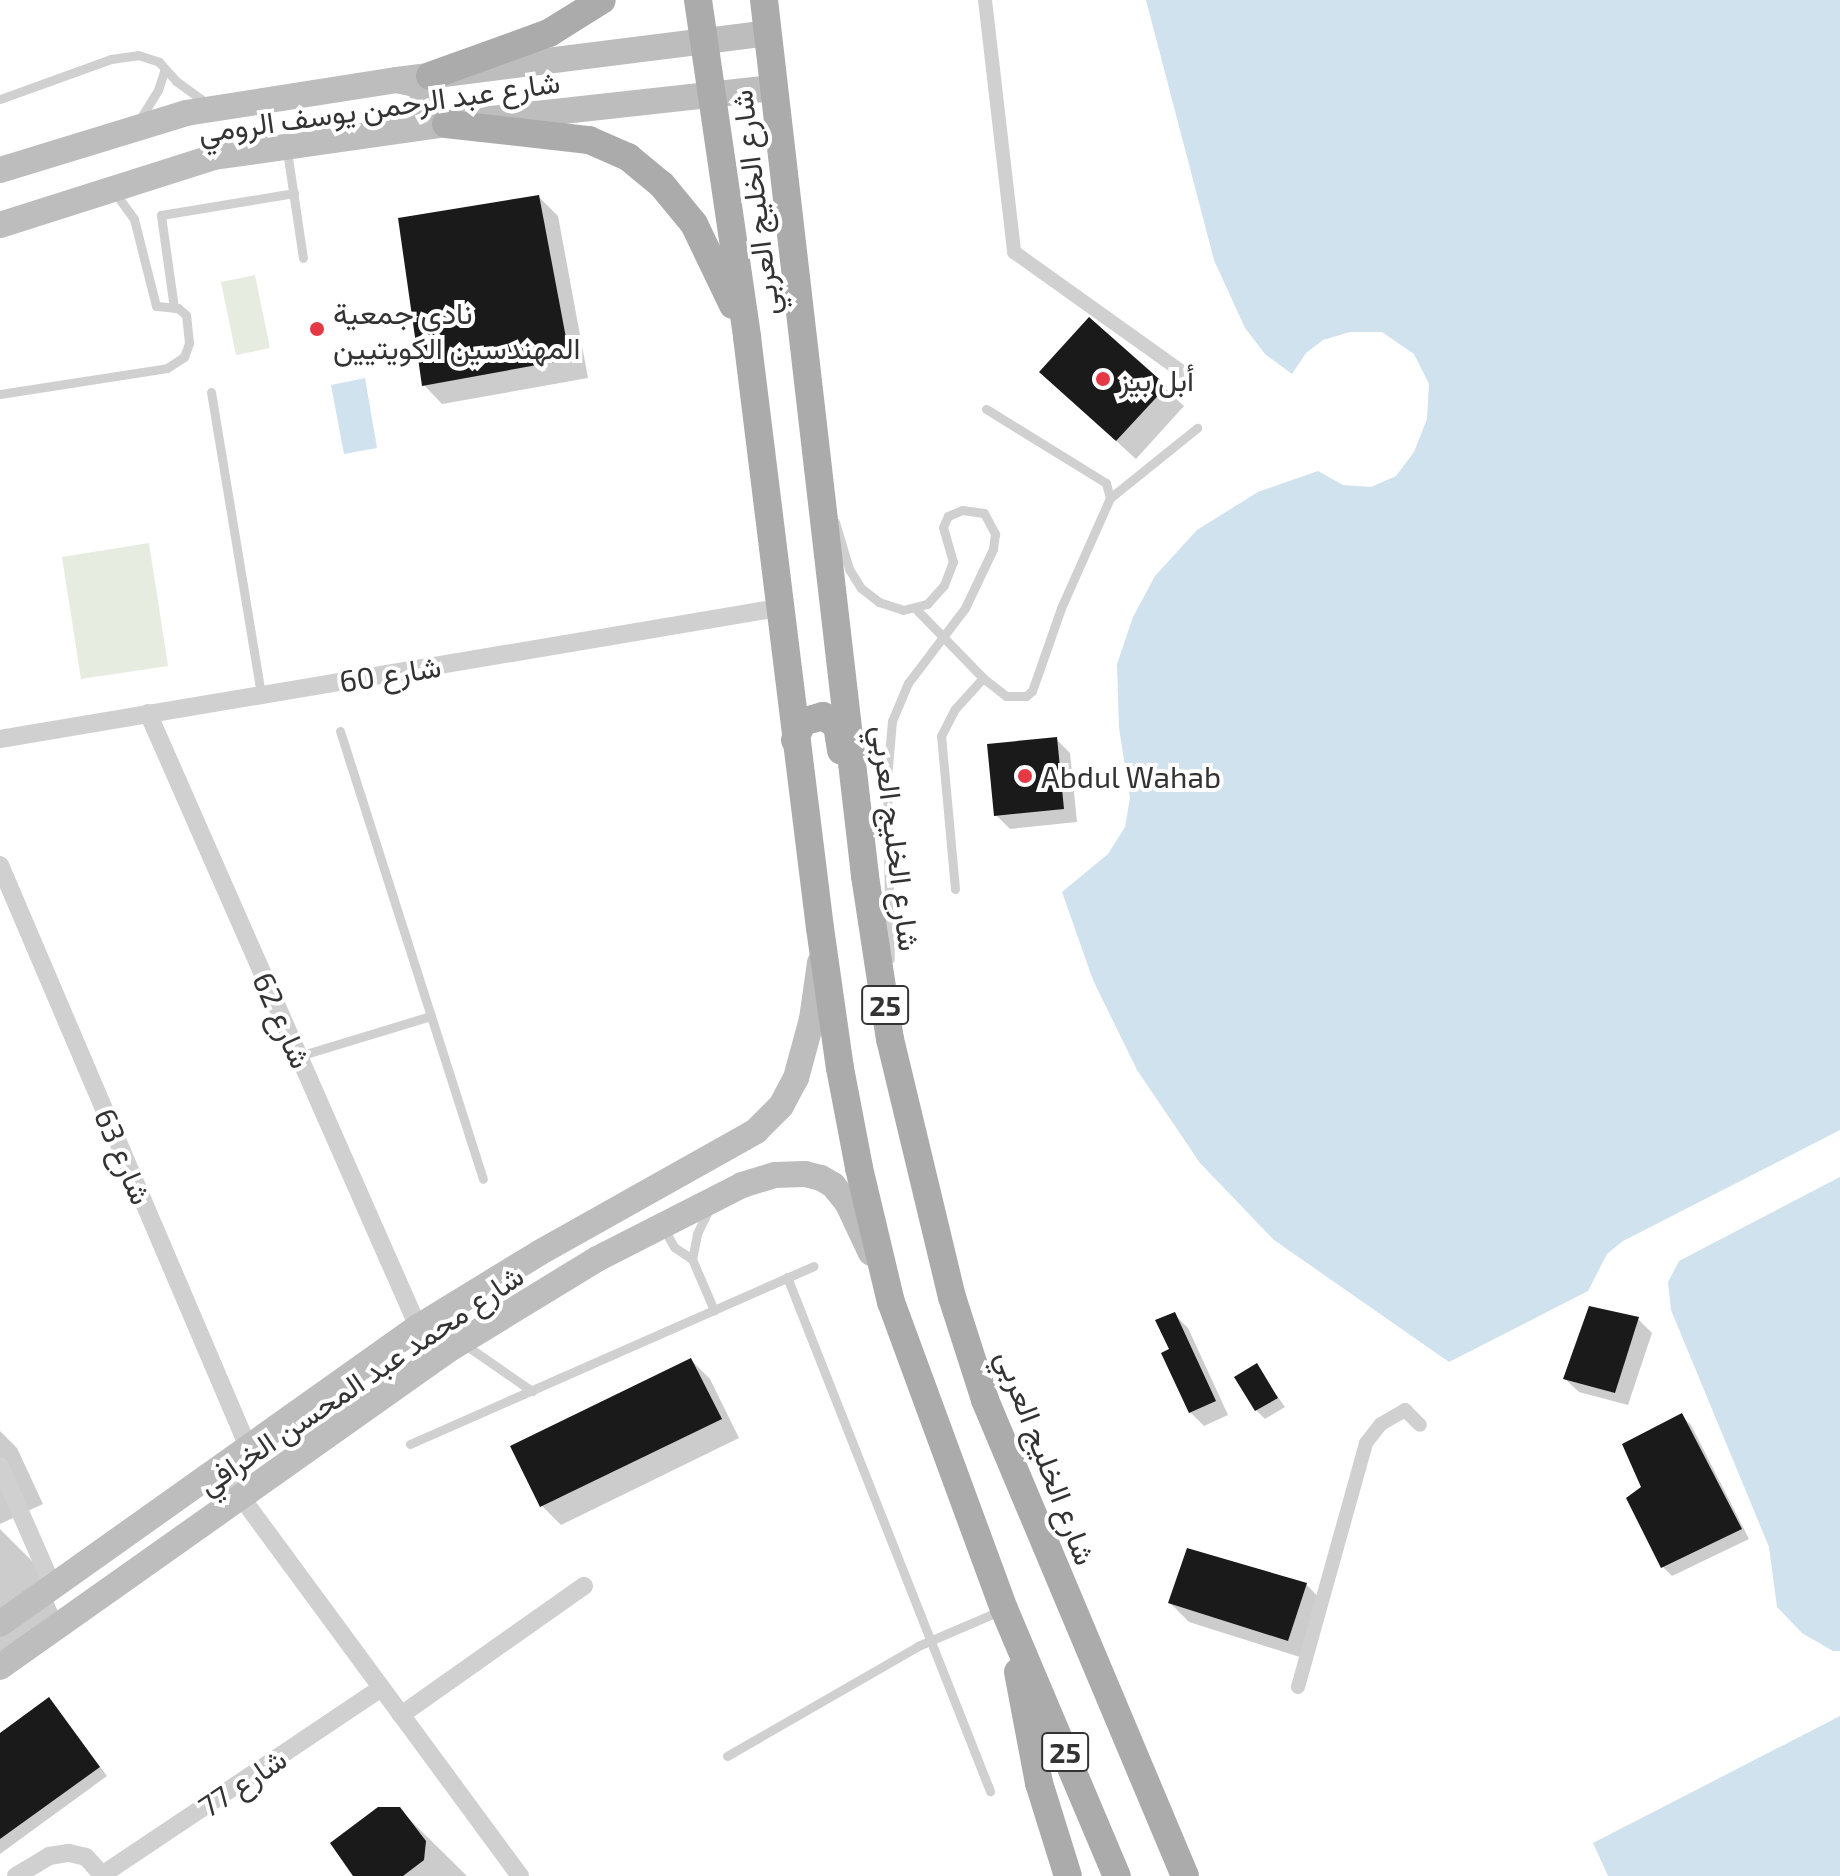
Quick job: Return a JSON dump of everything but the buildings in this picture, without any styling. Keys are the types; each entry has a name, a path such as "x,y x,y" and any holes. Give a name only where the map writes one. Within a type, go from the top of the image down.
{"main road":[{"path":"430,76 549,33 602,0"},
{"name":"شارع الخليج العربي","path":"698,0 747,337 822,946 848,1111 891,1302 1008,1618 1117,1876"},
{"name":"شارع الخليج العربي","path":"764,0 865,876 890,1039 952,1297 985,1400 1185,1876"},
{"name":"شارع عبد الرحمن يوسف الرومي","path":"0,170 186,113 397,80 768,33"},
{"path":"397,80 418,85 428,104 418,125 403,130"},
{"name":"شارع عبد الرحمن يوسف الرومي","path":"0,225 214,157 446,124 774,88"},
{"path":"446,124 589,140 628,157 662,185 694,224 747,337"},
{"path":"795,740 799,727 812,717 827,717 837,725 853,851 865,876"},
{"name":"شارع محمد عبد المحسن الخرافي","path":"0,1624 418,1327 621,1206 756,1131 781,1106 804,1052 822,946"},
{"name":"شارع محمد عبد المحسن الخرافي","path":"0,1667 461,1342 597,1259 742,1185 775,1175 805,1174 828,1181 853,1213 891,1302"},
{"path":"621,1206 638,1212 656,1229"},
{"path":"1008,1618 1039,1783 1068,1876"}],"street":[{"path":"985,0 1014,252 1182,372"},
{"name":"شارع 60","path":"0,739 779,608"},
{"name":"شارع 62","path":"148,713 418,1327"},
{"name":"شارع 63","path":"0,865 248,1447"},
{"path":"1298,1687 1366,1443 1381,1424 1405,1410 1420,1425"},
{"path":"0,1466 53,1587"},
{"path":"219,1467 520,1876"},
{"path":"401,1715 584,1586"},
{"name":"شارع 77","path":"102,1876 381,1688"},
{"path":"16,1876 49,1856 69,1853 86,1857 102,1876"}],"lane":[{"path":"0,99 131,55 153,58 188,91 217,109"},
{"path":"129,131 151,105 165,69"},
{"path":"287,147 303,258"},
{"path":"0,394 174,366 184,357 189,343 186,315 174,308 156,306 134,219 121,197 111,189"},
{"path":"174,308 161,215 294,193"},
{"path":"211,392 261,694"},
{"path":"986,409 1106,483 1110,498"},
{"path":"915,608 983,678 1013,698 1032,691 1061,608 1110,498 1197,428"},
{"path":"824,511 836,525 849,569 861,588 891,607 915,608 936,596 953,562 943,527 944,520 962,510 984,513 995,534 993,549 965,608 908,683 892,721 887,778 890,1039"},
{"path":"955,889 941,736 948,718 983,678"},
{"path":"340,731 483,1179"},
{"path":"299,1056 431,1016"},
{"path":"692,1259 702,1221 718,1197"},
{"path":"656,1229 692,1259 714,1310"},
{"path":"410,1444 814,1266"},
{"path":"787,1277 990,1791"},
{"path":"461,1342 532,1391"},
{"path":"727,1756 931,1642 1008,1618"}],"shaded area":[{"path":"255,275 270,348 236,355 221,282"},
{"path":"149,543 168,666 81,679 62,557"}],"water":[{"path":"1146,0 1840,0 1840,1130 1623,1241 1607,1254 1588,1291 1449,1362 1274,1240 1200,1163 1137,1070 1093,980 1062,892 1108,854 1125,827 1130,798 1119,728 1117,664 1133,617 1155,576 1197,530 1258,492 1318,471 1343,485 1371,487 1396,476 1414,452 1427,419 1429,384 1414,354 1382,332 1350,332 1323,340 1306,353 1292,374 1265,354 1245,328 1214,260"},
{"path":"365,378 377,448 344,454 331,385"},
{"path":"1840,1177 1840,1651 1833,1651 1802,1633 1777,1607 1769,1547 1671,1310 1668,1282 1679,1261"},
{"path":"1840,1716 1840,1876 1608,1876 1593,1843"}],"place":[{"name":"نادي جمعية المهندسين الكويتيين","path":"317,329"},
{"name":"أبل بيز","path":"1103,379"},
{"name":"Abdul Wahab","path":"1025,776"}]}
